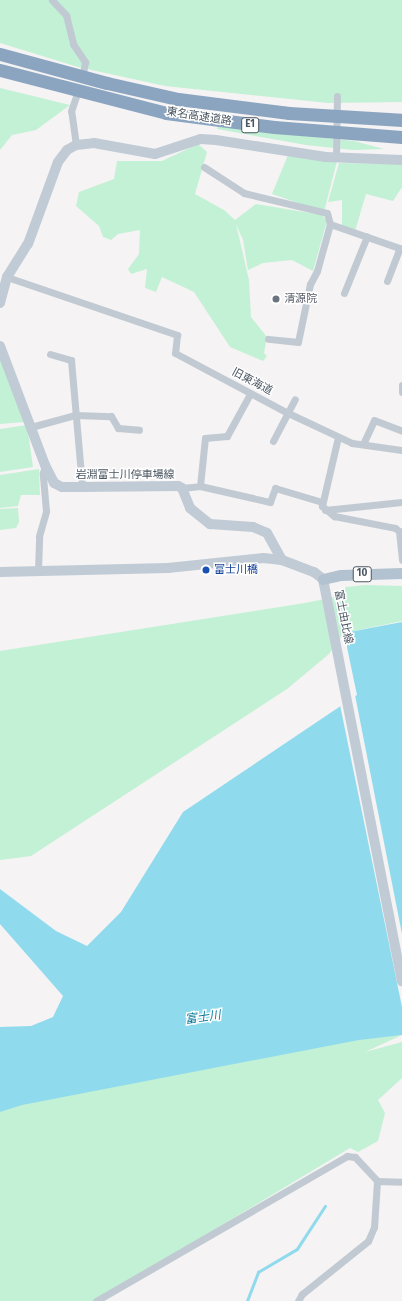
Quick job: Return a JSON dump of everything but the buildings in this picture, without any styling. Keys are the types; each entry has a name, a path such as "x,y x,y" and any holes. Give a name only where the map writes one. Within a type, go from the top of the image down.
{"highway":[{"name":"東名高速道路","path":"0,54 107,84 178,99 241,108 402,120"},
{"name":"東名高速道路","path":"0,70 100,98 216,121 330,133 402,137"},
{"path":"343,116 402,114"}],"main road":[{"path":"0,303 4,276 28,244 58,162 67,150 76,145 94,143 155,154 201,139 336,158 402,160"},
{"name":"岩淵富士川停車場線","path":"0,346 45,465 54,482 62,487 172,485 182,488 190,508 205,521 261,529 267,533 282,560"},
{"name":"富士由比線","path":"0,572 168,568 248,558 282,560 314,572 323,579 402,981"},
{"name":"10","path":"323,579 341,575 402,573"}],"street":[{"path":"52,0 66,14 73,44 85,62 85,70 71,111 76,145"},
{"path":"336,158 337,96"},
{"path":"204,167 244,194 327,213 330,224 317,271 310,284 298,342 268,339"},
{"path":"330,224 401,249 387,281"},
{"path":"344,293 366,236"},
{"name":"旧東海道","path":"4,276 177,334 175,353 250,394 338,437 363,444 402,450"},
{"path":"50,354 71,360 82,487"},
{"path":"402,385 402,392"},
{"path":"200,486 205,438 228,436 250,394"},
{"path":"273,441 295,399"},
{"path":"31,427 75,415 111,416 118,428 139,430"},
{"path":"363,444 374,420 402,431"},
{"path":"338,437 322,502 324,510 334,516 395,528 399,531 402,560"},
{"path":"38,570 39,536 46,511 43,473 45,465"},
{"path":"182,488 200,486 270,502 275,488 322,502"},
{"path":"324,510 402,502"},
{"path":"96,1301 347,1156 355,1157 362,1162 377,1181 374,1227 368,1241 302,1294 298,1301"},
{"path":"377,1181 402,1182"}],"green space":[{"path":"0,0 402,0 402,102 328,103 165,86 78,67 0,43"},
{"path":"0,88 70,105 36,130 12,135 0,150"},
{"path":"218,126 354,141 384,149 353,150 306,145 217,129"},
{"path":"198,144 207,152 195,194 224,210 235,220 256,204 322,215 327,221 313,271 292,260 263,263 248,270 243,240 236,224 249,280 251,317 267,337 264,353 267,356 263,361 230,347 194,292 162,277 156,292 145,288 147,269 131,274 128,269 139,254 140,230 118,234 111,240 103,237 99,226 76,206 79,192 114,179 117,161 162,161"},
{"path":"288,155 337,161 324,212 272,194"},
{"path":"339,163 402,164 402,187 393,201 366,194 355,231 342,226 342,200 328,202"},
{"path":"0,358 24,422 0,424"},
{"path":"27,425 33,467 0,472 0,429"},
{"path":"39,469 40,495 21,495 18,506 0,508 0,475"},
{"path":"18,508 19,522 16,528 0,530 0,509"},
{"path":"365,585 402,586 402,621 344,633 329,654 287,689 31,856 0,860 0,651 305,603 340,596 346,587"},
{"path":"402,1035 365,1052 402,1042 402,1078 378,1100 385,1113 378,1141 358,1152 350,1148 96,1301 0,1301 0,1110 219,1049"}],"water":[{"name":"富士川","path":"402,622 402,1035 359,1040 22,1105 0,1112 0,1027 31,1026 53,1017 63,996 0,924 0,889 56,931 87,946 121,912 183,812 357,695 344,633"}],"pier":[{"path":"355,695 402,934 402,1007 340,705"}],"waterway":[{"path":"247,1301 258,1272 297,1249 325,1206"}],"place":[{"name":"清源院","path":"276,299"},
{"name":"富士川橋","path":"206,570"}]}
